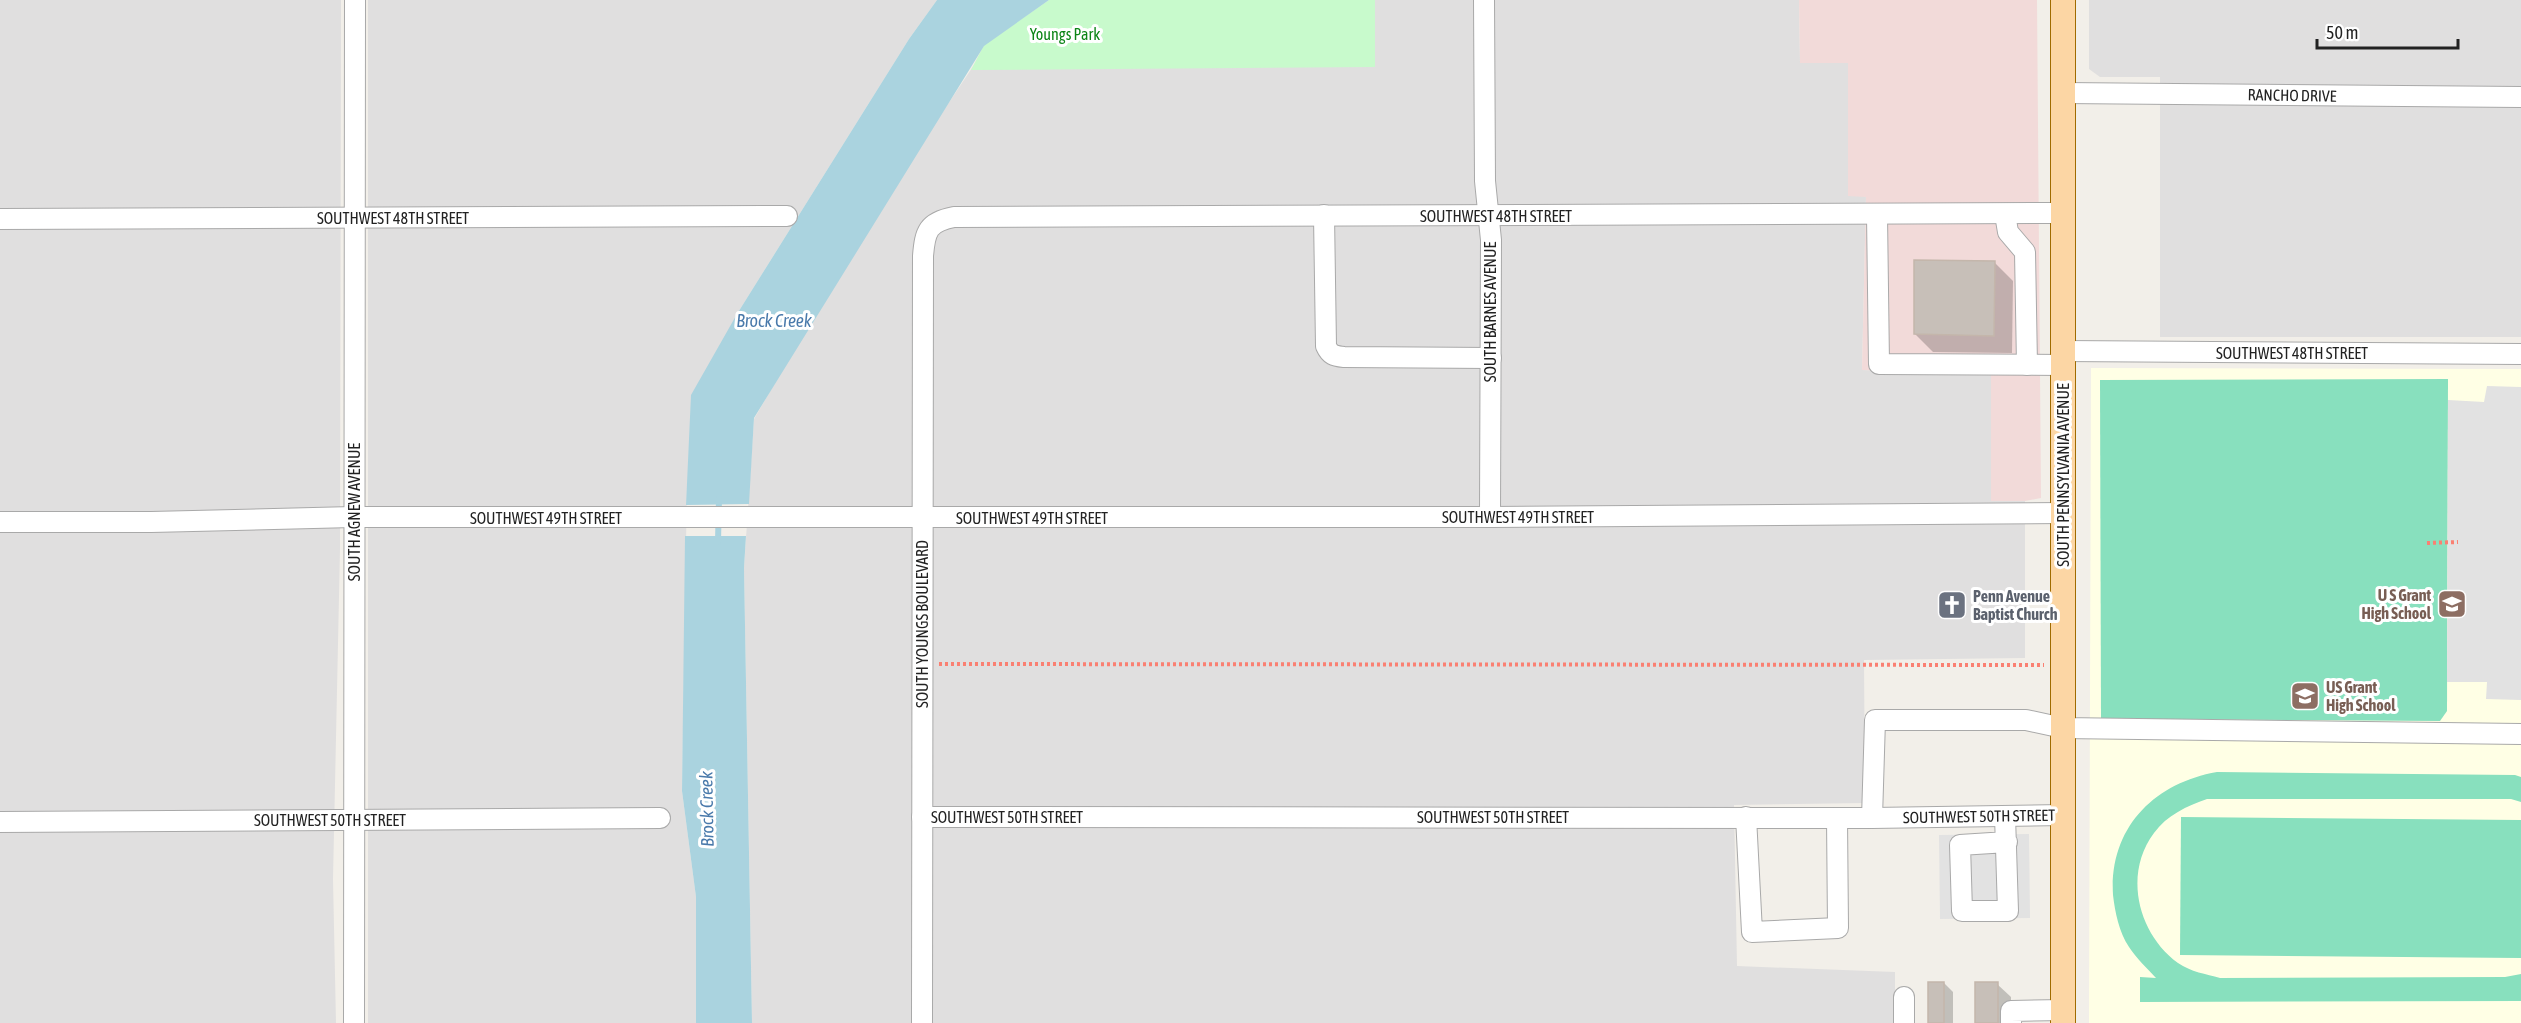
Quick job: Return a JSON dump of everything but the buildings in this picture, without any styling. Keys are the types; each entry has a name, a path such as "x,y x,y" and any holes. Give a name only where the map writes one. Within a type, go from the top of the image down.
{"main road":[{"name":"SOUTH PENNSYLVANIA AVENUE","path":"2063,0 2063,1017"}],"street":[{"name":"SOUTH AGNEW AVENUE","path":"354,1023 355,0"},
{"name":"SOUTH BARNES AVENUE","path":"1484,0 1485,181 1491,240 1490,517"},
{"name":"RANCHO DRIVE","path":"2063,93 2521,97"},
{"name":"SOUTHWEST 48TH STREET","path":"930,226 941,219 954,217 2063,213"},
{"path":"2006,214 2008,232 2025,252 2027,365"},
{"path":"1324,215 1326,346 1329,352 1335,356 1344,357 1491,358"},
{"name":"SOUTHWEST 48TH STREET","path":"1877,215 1879,364 2027,365 2063,358 2521,354"},
{"name":"SOUTHWEST 48TH STREET","path":"0,219 786,216"},
{"name":"SOUTH YOUNGS BOULEVARD","path":"922,1023 921,518 925,296 923,256 925,237 930,226"},
{"name":"SOUTHWEST 49TH STREET","path":"0,522 151,522 353,517 1490,517 2063,513"},
{"path":"1872,818 1875,720 2026,720 2063,728 2521,734"},
{"name":"SOUTHWEST 50TH STREET","path":"922,817 1872,818 2063,815"},
{"path":"2006,816 2007,842"},
{"path":"1746,817 1752,932 1838,928 1837,818"},
{"name":"SOUTHWEST 50TH STREET","path":"0,822 660,818"},
{"path":"1904,997 1904,1023"},
{"path":"2012,1023 2011,1011 2063,1017"}],"path":[{"path":"2427,543 2458,542"},
{"path":"922,664 2063,665"}],"shaded area":[{"path":"0,0 341,0 340,549 333,879 336,1023 0,1023"},
{"path":"368,0 937,0 909,39 737,314 687,483 682,791 696,897 696,1023 368,1023"},
{"path":"1375,0 1799,0 1800,63 1848,63 1848,196 1866,196 1862,370 1991,374 1991,501 2025,501 2025,658 1864,660 1865,803 1734,805 1737,966 1895,972 1895,1023 752,1023 744,568 754,419 865,228 974,65 1375,67"},
{"path":"1799,0 2037,0 2041,498 2025,501 1991,501 1991,374 1862,370 1866,197 1848,196 1848,63 1800,63"},
{"path":"2089,0 2521,0 2521,337 2160,337 2160,77 2100,77 2089,69"},
{"name":"US Grant High School","path":"2091,368 2521,369 2521,1023 2089,1023"},
{"path":"2487,386 2521,387 2521,700 2486,699 2487,682 2447,682 2448,400 2484,402"},
{"path":"2029,834 2030,918 1940,919 1939,835"}],"green space":[{"name":"Youngs Park","path":"1049,0 1375,0 1375,67 971,70 984,45"},
{"path":"2448,379 2447,711 2440,721 2101,719 2100,380"},
{"path":"2217,772 2515,775 2521,777 2521,802 2511,799 2207,799 2178,812 2154,833 2144,849 2137,885 2139,903 2153,936 2164,951 2188,969 2220,978 2505,977 2521,974 2521,1001 2140,1002 2140,977 2156,978 2129,947 2118,922 2113,895 2114,871 2119,849 2140,812 2155,798 2174,786"},
{"path":"2181,817 2521,820 2521,958 2180,955"}],"water":[{"name":"Brock Creek","path":"937,0 1049,0 984,46 754,418 749,504 686,505 691,395 737,314 909,39"},
{"name":"Brock Creek","path":"685,536 746,536 744,568 752,1023 696,1023 696,897 682,791"}],"waterway":[{"name":"Brock Creek","path":"718,542 719,499"}],"place":[{"name":"U S Grant High School","path":"2452,604"},
{"name":"Penn Avenue Baptist Church","path":"1952,605"},
{"name":"US Grant High School","path":"2305,696"}]}
